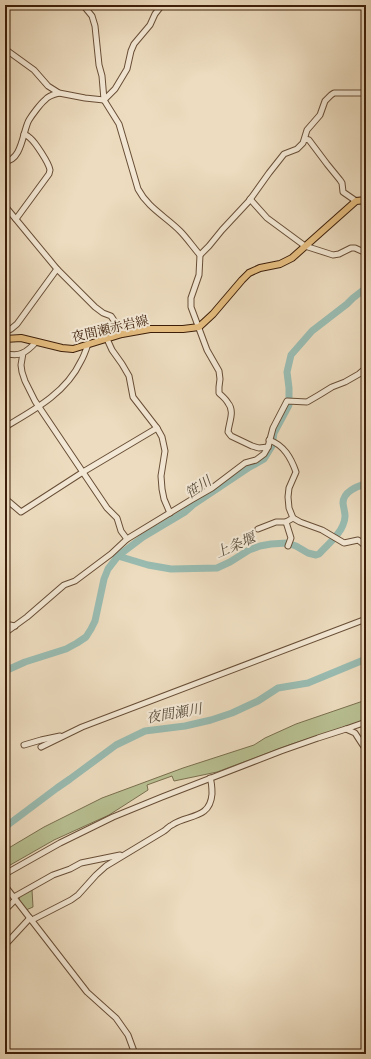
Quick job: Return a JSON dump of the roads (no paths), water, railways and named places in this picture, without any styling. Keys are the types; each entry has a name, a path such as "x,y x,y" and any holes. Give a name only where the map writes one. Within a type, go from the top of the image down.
{"main road":[{"path":"199,327 213,314 249,273 260,268 280,264 292,258 356,201 366,200"},
{"name":"夜間瀬赤岩線","path":"5,339 21,338 62,348 73,349 122,334 150,329 183,329 199,327"}],"street":[{"path":"83,5 92,16 95,26 98,65 102,76 104,100 119,124 142,198 180,230 200,255 199,275 191,298 191,307 207,350 218,371 220,379 218,393 229,403 231,409 232,413 228,424 228,432 231,436 252,446 259,448 268,447"},
{"path":"104,100 119,83 127,70 134,44 150,26 155,14 162,5"},
{"path":"5,48 34,70 48,86 59,94"},
{"path":"200,255 210,246 222,230 250,199 284,154 297,150 303,143 307,130 320,115 325,101 331,95 334,93 361,93 366,91"},
{"path":"6,160 16,155 21,146 29,120 45,99 55,94 59,94 104,100"},
{"path":"16,219 49,174 50,170 48,162 34,142 24,134"},
{"path":"305,139 308,140 340,180 342,183 343,192 356,201"},
{"path":"250,199 267,218 305,246 333,255 339,254 351,248 356,248 366,253"},
{"path":"5,206 57,269 95,307 110,316 122,334"},
{"path":"5,332 11,330 16,324 57,269"},
{"path":"107,339 112,350 129,376 133,397 157,428 165,444 161,476 164,499 170,513"},
{"path":"5,353 13,356 23,353 36,342"},
{"path":"5,427 39,407 59,391 71,378 81,361 88,344"},
{"path":"23,353 22,372 25,382 39,407 107,508 117,518 121,531 127,539"},
{"path":"5,633 64,585 75,581 112,554 127,539 212,488 245,463 256,460 264,454 272,441 273,428 289,401 307,402 332,387 359,374 366,368"},
{"path":"5,500 21,512 83,472 157,428"},
{"path":"272,441 285,450 292,461 296,472 289,488 288,497 289,508 294,518 300,522 322,530 344,543 358,540 366,547"},
{"path":"258,529 276,522 286,522 294,518"},
{"path":"286,522 291,538 289,543"},
{"path":"41,747 82,727 366,619"},
{"path":"5,624 15,626"},
{"path":"5,874 60,843 113,817 281,751 366,722"},
{"path":"346,729 355,733 366,750"},
{"path":"24,745 51,737 65,735"},
{"path":"5,944 31,919 75,898 106,866 164,831 172,824 196,816 206,810 211,799 212,781 210,778"},
{"path":"5,910 15,898 53,875 81,863 123,855"},
{"path":"5,886 87,992 116,1018 128,1035 135,1054"}],"waterway":[{"name":"笹川","path":"5,671 25,662 66,649 86,637 95,621 104,579 108,569 118,556 143,537 185,512 194,504 264,459 272,446 274,433 289,405 287,372 291,355 312,331 366,288"},
{"name":"上条堰","path":"118,556 148,565 171,569 217,568 249,550 271,544 287,543 308,553 316,555 319,554 339,533 343,525 345,519 343,503 345,496 355,488 366,484"},
{"name":"夜間瀬川","path":"5,827 116,745 145,731 185,726 211,720 232,713 258,701 278,688 308,683 366,659"}]}
